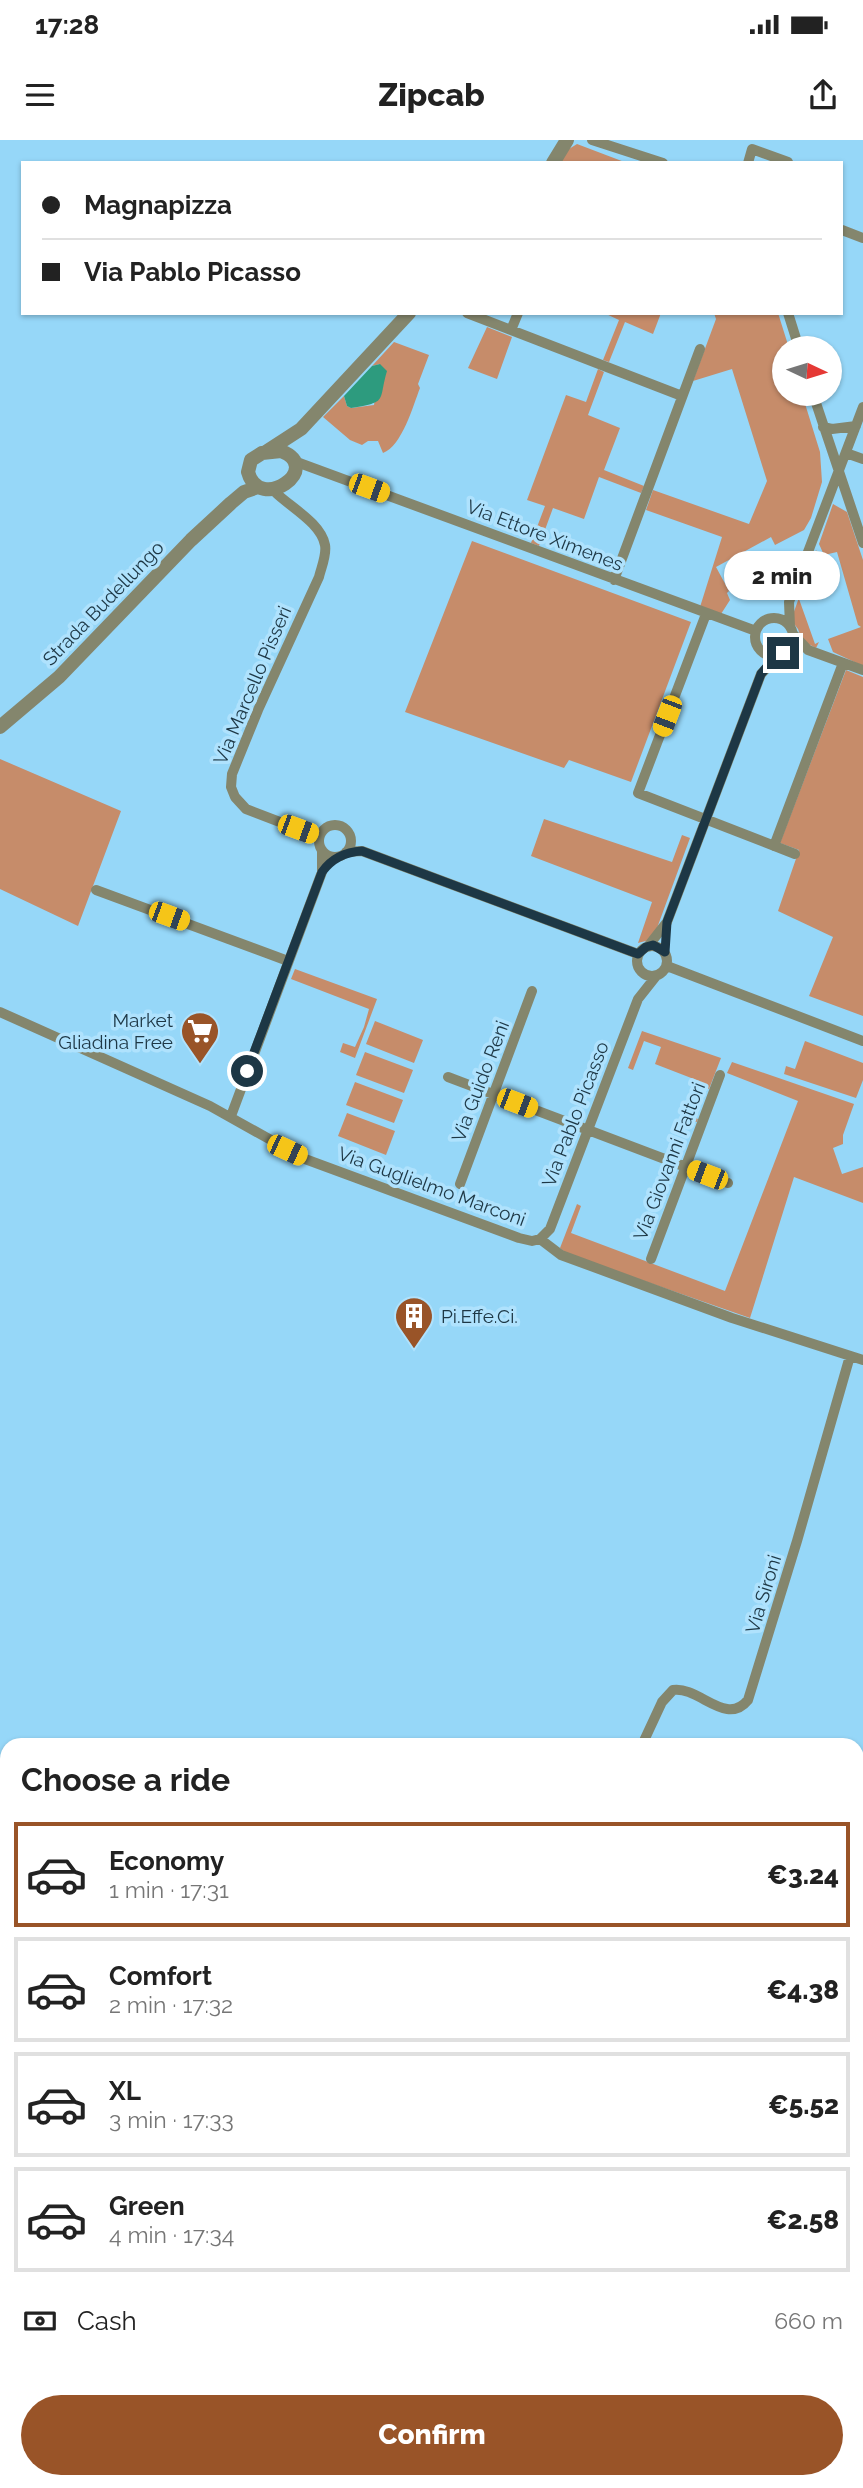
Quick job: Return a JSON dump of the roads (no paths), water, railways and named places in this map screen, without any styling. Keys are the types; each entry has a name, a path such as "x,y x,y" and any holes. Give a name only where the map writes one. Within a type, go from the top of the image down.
{"street":[{"path":"556,152 567,140"},
{"path":"592,140 606,142 658,161"},
{"path":"749,161 752,149 785,161"},
{"path":"843,230 863,237"},
{"name":"Strada Budellungo","path":"231,503 238,494 253,458 301,429 408,315"},
{"path":"472,315 682,397"},
{"path":"511,330 517,315"},
{"path":"789,315 795,336"},
{"path":"614,580 700,349"},
{"path":"817,406 863,543"},
{"path":"649,946 667,922 761,674 761,655 756,631 762,622 772,618 789,602 863,407"},
{"path":"823,427 832,429 856,426"},
{"name":"Strada Budellungo","path":"0,727 59,677 191,540 231,503 244,492 285,485 301,429"},
{"path":"264,453 279,451 292,468 290,494 293,509"},
{"path":"846,453 863,459"},
{"path":"248,466 250,478 262,487"},
{"name":"Via Ettore Ximenes","path":"292,468 322,471 756,631"},
{"name":"Via Marcello Pisseri","path":"262,487 275,492 317,530 325,544 324,559 258,710 232,774 231,787 234,797 246,809 319,837"},
{"path":"828,500 844,502 854,513"},
{"path":"761,674 792,643 789,602"},
{"path":"706,614 638,793 794,854"},
{"path":"772,618 782,620 808,650"},
{"path":"758,648 767,655 808,650 863,670"},
{"path":"774,846 843,663"},
{"path":"231,1115 322,872 319,837 325,828 335,825 345,828 362,851 638,954"},
{"path":"322,872 342,855 351,843 350,837"},
{"path":"322,850 327,855 362,851"},
{"path":"96,890 288,961"},
{"path":"667,922 667,966"},
{"path":"665,952 657,946 643,948 638,954 638,967 646,975 657,975 667,966"},
{"path":"667,966 863,1041"},
{"name":"Via Pablo Picasso","path":"540,1239 548,1233 638,999 638,967"},
{"name":"Via Pablo Picasso","path":"638,999 657,975"},
{"name":"Via Guido Reni","path":"460,1184 532,990"},
{"name":"Via Guglielmo Marconi","path":"0,1012 231,1115 305,1159 519,1238 532,1241 540,1239 561,1255 732,1318 863,1360"},
{"name":"Via Giovanni Fattori","path":"651,1259 720,1075"},
{"path":"448,1077 728,1183"},
{"name":"Via Sironi","path":"645,1738 662,1702 676,1689 728,1710 739,1708 748,1700 850,1356"}],"place":[{"name":"Market Gliadina Free","path":"200,1065"},
{"name":"Pi.Effe.Ci.","path":"414,1350"}]}
